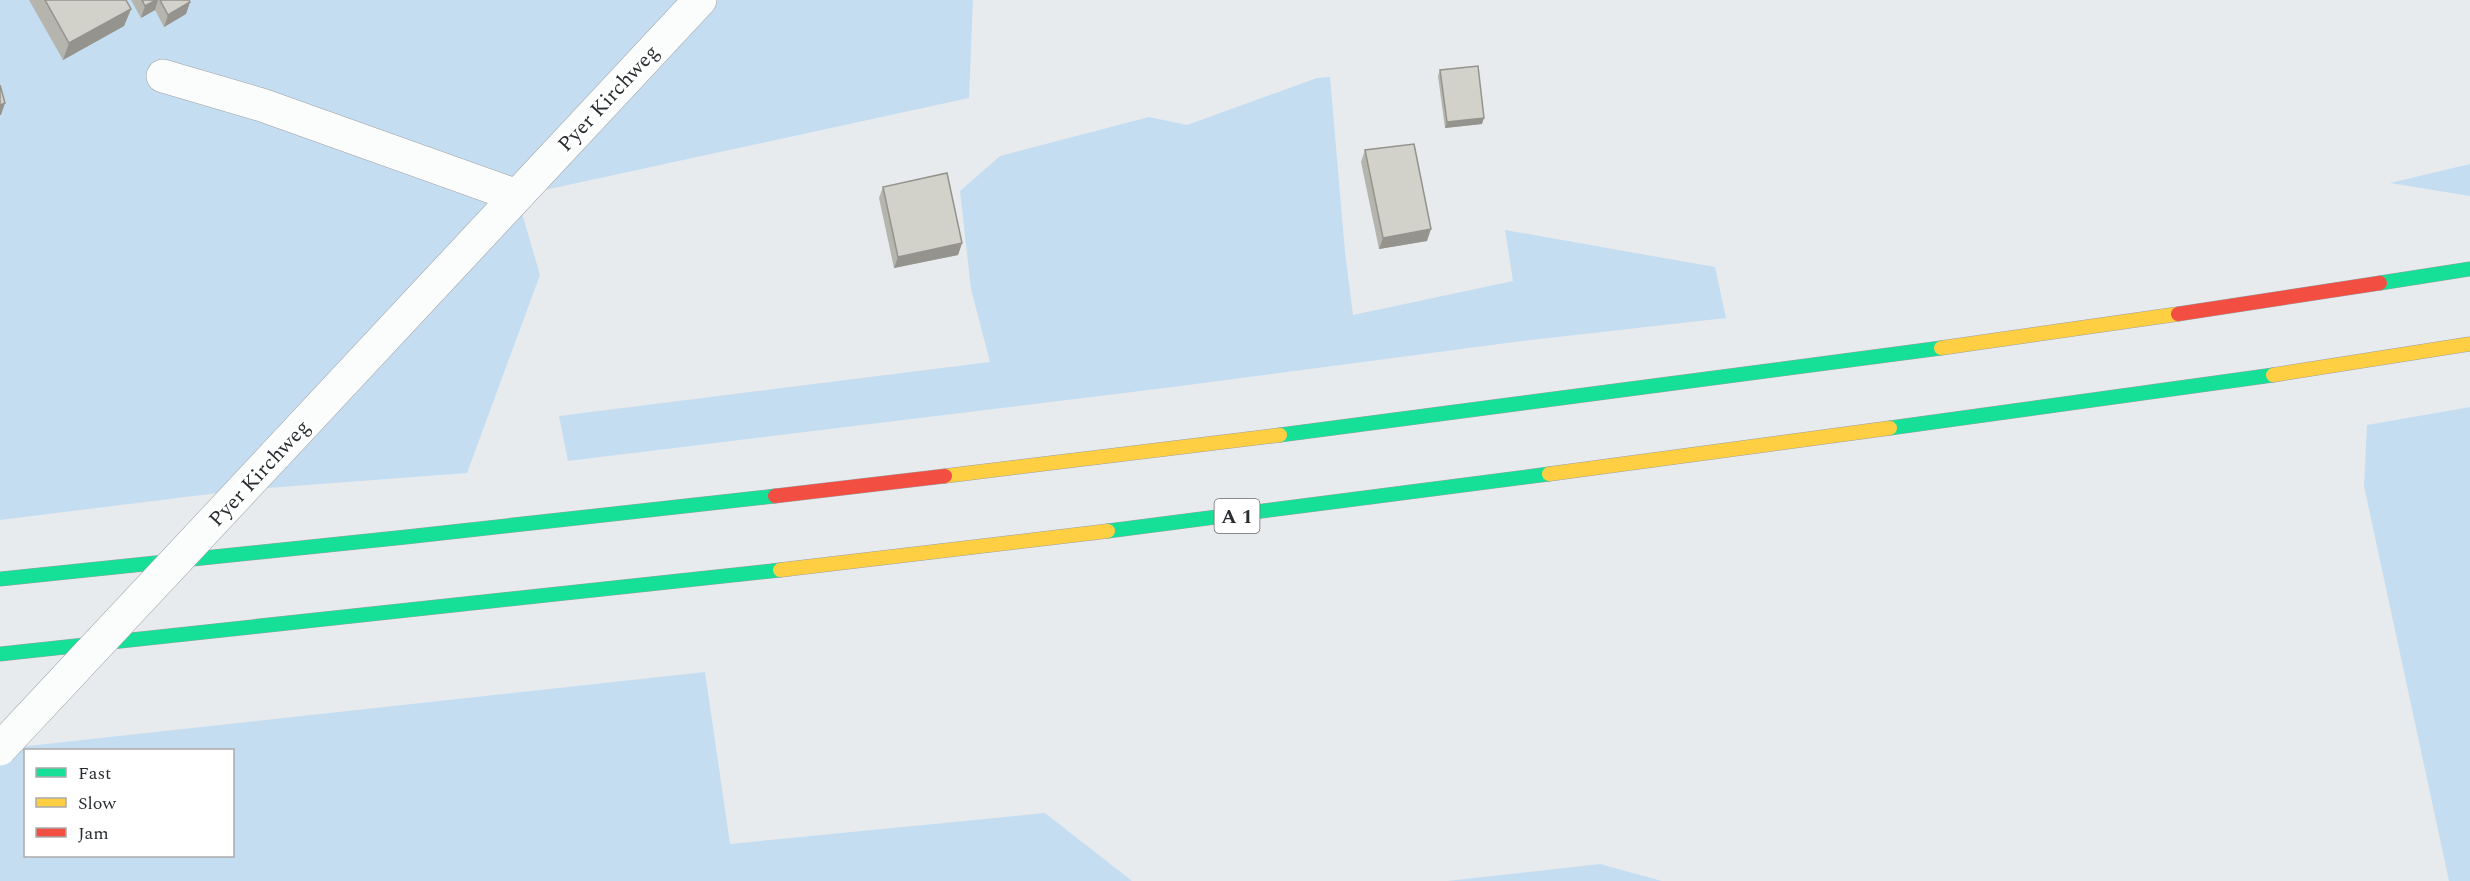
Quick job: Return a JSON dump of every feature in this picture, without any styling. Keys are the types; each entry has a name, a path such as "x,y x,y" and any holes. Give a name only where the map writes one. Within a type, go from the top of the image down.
{"highway":[{"path":"0,579 591,516 1254,438 1818,366 2187,314 2470,269"},
{"name":"A 1","path":"0,654 616,589 1274,511 2197,387 2470,344"}],"street":[{"name":"Pyer Kirchweg","path":"0,749 700,0"},
{"path":"163,76 261,105 517,196"}],"shaded area":[{"path":"0,0 973,0 969,98 517,196 540,275 467,473 242,490 0,520"},
{"path":"1330,77 1345,252 1353,315 1513,281 1505,230 1715,267 1726,318 1522,341 1165,388 568,461 559,416 990,362 971,289 960,191 1000,156 1149,117 1187,125 1317,78"},
{"path":"2470,164 2470,196 2390,183"},
{"path":"2470,407 2470,881 2449,881 2364,486 2367,425"},
{"path":"705,672 730,844 1045,813 1132,881 0,881 0,749"},
{"path":"1600,864 1662,881 1447,881"}],"building":[{"path":"45,0 126,0 131,9 69,43"},
{"path":"142,0 156,0 145,6"},
{"path":"160,0 189,0 190,2 168,15"},
{"path":"1478,66 1484,118 1447,122 1440,70"},
{"path":"0,85 5,103 0,105"},
{"path":"1414,144 1431,229 1383,238 1365,150"},
{"path":"947,173 962,243 898,257 883,187"}],"traffic: fast":[{"path":"2380,283 2470,269"},
{"path":"1280,435 1941,348"},
{"path":"1890,428 2273,375"},
{"path":"1108,531 1549,474"},
{"path":"0,579 775,496"},
{"path":"0,654 780,570"}],"traffic: slow":[{"path":"1941,348 2178,314"},
{"path":"2273,375 2470,344"},
{"path":"1549,474 1890,428"},
{"path":"945,476 1280,435"},
{"path":"780,570 1108,531"}],"traffic: jam":[{"path":"2178,314 2380,283"},
{"path":"775,496 945,476"}]}
